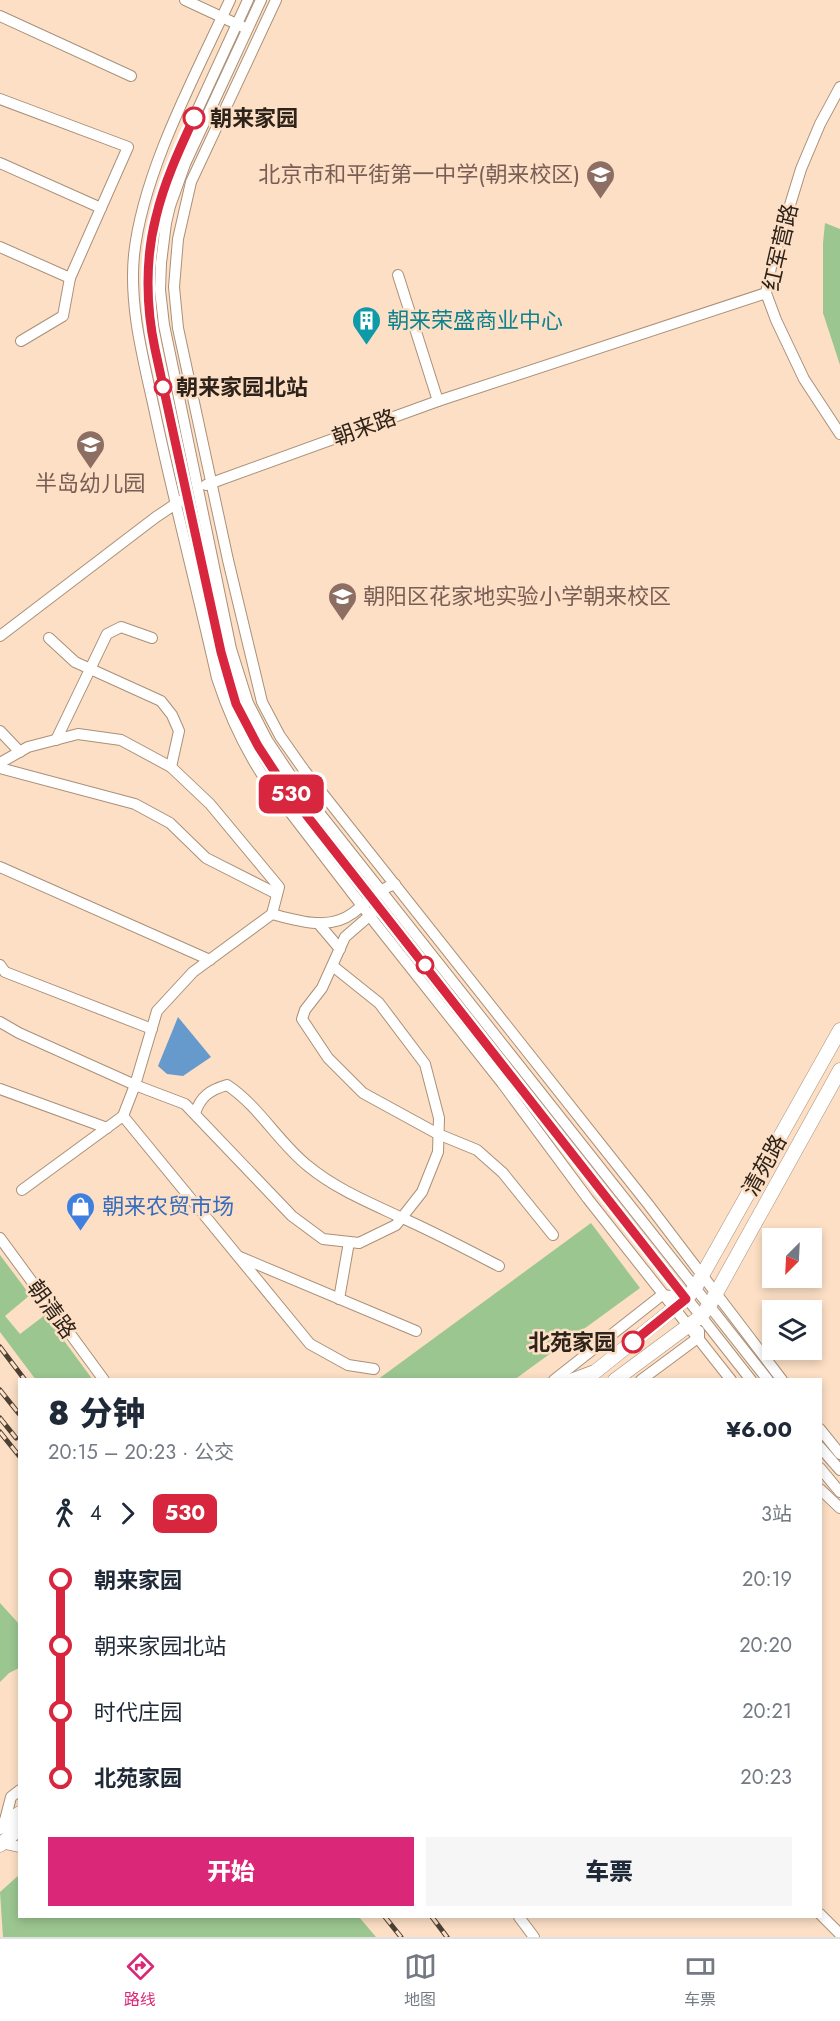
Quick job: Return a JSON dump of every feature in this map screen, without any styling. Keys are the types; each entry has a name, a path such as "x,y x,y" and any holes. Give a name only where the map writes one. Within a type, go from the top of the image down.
{"main road":[{"name":"清苑路","path":"588,1378 690,1293 840,1030"},
{"name":"清苑路","path":"618,1378 700,1317 713,1301 840,1070"},
{"path":"2,1825 18,1815"},
{"path":"1,1844 18,1830"}],"street":[{"path":"184,0 260,34"},
{"path":"230,0 161,153 147,194 134,254 138,332 175,504 217,678 238,733 252,761 267,782 369,916 502,1083 588,1199 665,1295"},
{"path":"248,0 242,26 179,179 168,214 163,240 160,290 164,325 231,649 248,703 267,740 295,782 384,904 690,1293 688,1325 728,1378"},
{"path":"261,0 242,26 170,174 155,218 148,285 151,328 221,652 236,704 258,746 286,789 376,893"},
{"path":"276,0 191,182 181,218 174,287 178,328 261,702 280,736 304,770 648,1204 700,1317 749,1378"},
{"path":"0,16 132,76"},
{"name":"红军营路","path":"840,87 820,124 801,169 771,267 766,293 804,379 840,434"},
{"path":"0,99 128,147 70,278 63,316 21,341"},
{"path":"0,163 101,208"},
{"path":"0,247 70,278"},
{"path":"398,275 438,400"},
{"name":"朝来路","path":"0,636 147,524 211,482 438,400 766,293"},
{"path":"56,740 107,634 121,627 152,638"},
{"path":"49,638 75,662 161,701 172,715 179,731 171,766"},
{"path":"0,731 20,752"},
{"path":"0,763 28,747 78,734 121,740 171,766 210,804 279,887 272,914 193,972 157,1011 135,1085 123,1116 22,1190"},
{"path":"0,768 135,804 170,823 206,858 277,894"},
{"path":"0,867 210,960"},
{"path":"272,914 300,922 335,923 353,913 376,893 395,884"},
{"path":"395,884 384,904 345,937 334,967 322,988 304,1010 302,1019 327,1058 363,1093 438,1134 477,1150 503,1173 553,1235"},
{"path":"318,922 340,949"},
{"path":"0,965 5,972 152,1029"},
{"path":"0,1022 19,1033 135,1085 185,1104 292,1216 323,1239 359,1243 396,1225 422,1192 438,1152 439,1118 425,1064 379,1003 334,967"},
{"path":"195,1113 198,1103 210,1090 227,1085 242,1095 307,1166 345,1192 402,1217 499,1266"},
{"path":"0,1089 107,1128"},
{"path":"123,1116 310,1344 348,1365 374,1369"},
{"name":"朝清路","path":"0,1238 103,1378"},
{"path":"339,1299 349,1242"},
{"path":"238,1257 416,1331"},
{"path":"557,1378 665,1295 690,1293 713,1301 780,1378"},
{"path":"713,1301 767,1378"},
{"path":"644,1378 698,1338 700,1317"},
{"path":"573,1378 603,1366"},
{"path":"822,1432 840,1454"},
{"path":"822,1449 840,1470"},
{"path":"822,1472 840,1492"},
{"path":"822,1491 840,1508"},
{"path":"2,1825 11,1797 18,1792"},
{"path":"1,1844 18,1847"},
{"path":"822,1916 838,1934"},
{"path":"520,1918 534,1937"}],"green space":[{"path":"825,223 840,229 840,365 823,313"},
{"path":"591,1223 640,1288 517,1378 380,1378"},
{"path":"0,1255 30,1295 5,1316 20,1334 45,1315 92,1378 34,1378 0,1332"},
{"path":"0,1603 18,1623 18,1668 9,1673 0,1682"},
{"path":"18,1876 18,1918 360,1918 376,1937 3,1937 0,1892"}],"water":[{"path":"178,1017 211,1057 183,1076 167,1074 158,1066"}],"railway":[{"path":"0,1347 23,1378"},
{"path":"0,1390 18,1412"},
{"path":"0,1418 16,1438"},
{"path":"0,1432 18,1454"},
{"path":"386,1918 401,1937"},
{"path":"433,1918 447,1937"}],"bus line":[{"name":"530","path":"194,118 179,150 155,218 148,285 149,308 155,349 221,652 236,704 258,746 286,789 686,1299 633,1342"}],"place":[{"name":"朝来家园","path":"194,118"},
{"name":"北京市和平街第一中学(朝来校区)","path":"601,200"},
{"name":"朝来荣盛商业中心","path":"366,346"},
{"name":"朝来家园北站","path":"163,387"},
{"name":"半岛幼儿园","path":"90,470"},
{"name":"朝阳区花家地实验小学朝来校区","path":"342,622"},
{"name":"朝来农贸市场","path":"81,1232"},
{"name":"北苑家园","path":"633,1342"}]}
